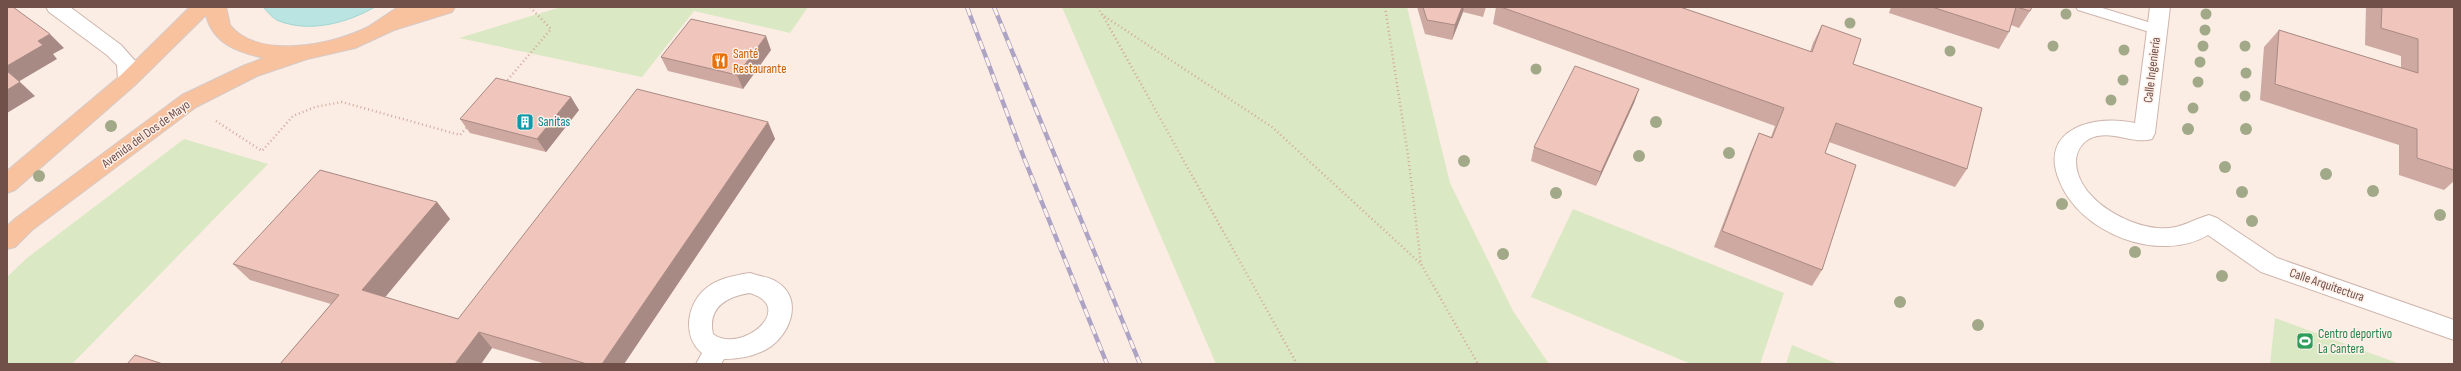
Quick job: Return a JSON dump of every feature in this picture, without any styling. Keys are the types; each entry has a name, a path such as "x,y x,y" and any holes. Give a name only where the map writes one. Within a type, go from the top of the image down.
{"main road":[{"path":"7,184 128,80 202,7"},
{"path":"216,7 222,30 239,45 267,53 300,54 340,46 378,30 445,7"},
{"path":"378,30 410,7"},
{"name":"Avenida del Dos de Mayo","path":"7,240 24,224 188,101 250,71 300,54"}],"street":[{"path":"56,7 114,50 127,63 128,80"},
{"name":"Calle Ingeniería","path":"2160,7 2144,133 2123,128 2104,127 2088,131 2075,138 2066,149 2064,162 2068,177 2077,193 2091,208 2110,220 2144,235 2158,237 2182,237 2202,230 2209,224"},
{"name":"Calle Arquitectura","path":"2209,224 2269,265 2454,330"}],"lane":[{"path":"2083,7 2156,29"}],"path":[{"path":"501,88 551,29 530,7"},
{"path":"1098,7 1297,364"},
{"path":"1385,7 1408,156 1421,264"},
{"path":"1102,14 1272,127 1421,264 1478,364"},
{"path":"262,151 293,116 315,107 342,102 460,135 470,123"}],"green space":[{"path":"561,7 808,7 790,33 694,11 642,77 459,38"},
{"path":"1062,7 1407,7 1450,183 1513,311 1549,364 1216,364"},
{"path":"184,139 268,164 72,364 7,364 7,277 27,258"},
{"path":"1573,209 1784,293 1760,364 1691,364 1531,297"},
{"name":"Centro deportivo La Cantera","path":"2275,318 2400,364 2270,364"},
{"path":"1792,345 1838,364 1786,364"}],"water":[{"path":"263,7 375,7 353,18 340,22 316,26 303,26 277,20 272,17"}],"building":[{"path":"7,7 13,7 50,34 38,41 43,45 7,66"},
{"path":"1423,7 1462,7 1455,25 1427,20"},
{"path":"1501,7 1680,7 1812,52 1822,25 1861,39 1853,64 1982,108 1967,169 1836,123 1825,153 1856,165 1822,270 1722,231 1759,133 1772,138 1784,108"},
{"path":"1932,7 2016,7 2009,32"},
{"path":"2017,7 2032,7 2030,11"},
{"path":"2382,7 2454,7 2454,170 2417,158 2417,129 2275,84 2279,30 2418,73 2418,39 2381,28"},
{"path":"691,19 766,36 737,75 661,57"},
{"path":"1575,66 1639,89 1601,172 1534,147"},
{"path":"7,71 20,82 7,90"},
{"path":"496,78 571,97 537,139 460,119"},
{"path":"637,89 768,122 602,364 587,364 479,332 455,364 280,364 339,295 233,264 320,170 437,202 362,290 458,319"},
{"path":"135,355 163,364 127,364"}],"railway":[{"path":"967,7 1024,158 1107,364"},
{"path":"994,7 1140,364"}],"place":[{"name":"Santé Restaurante","path":"720,61"},
{"name":"Sanitas","path":"525,122"},
{"name":"Centro deportivo La Cantera","path":"2305,341"}]}
